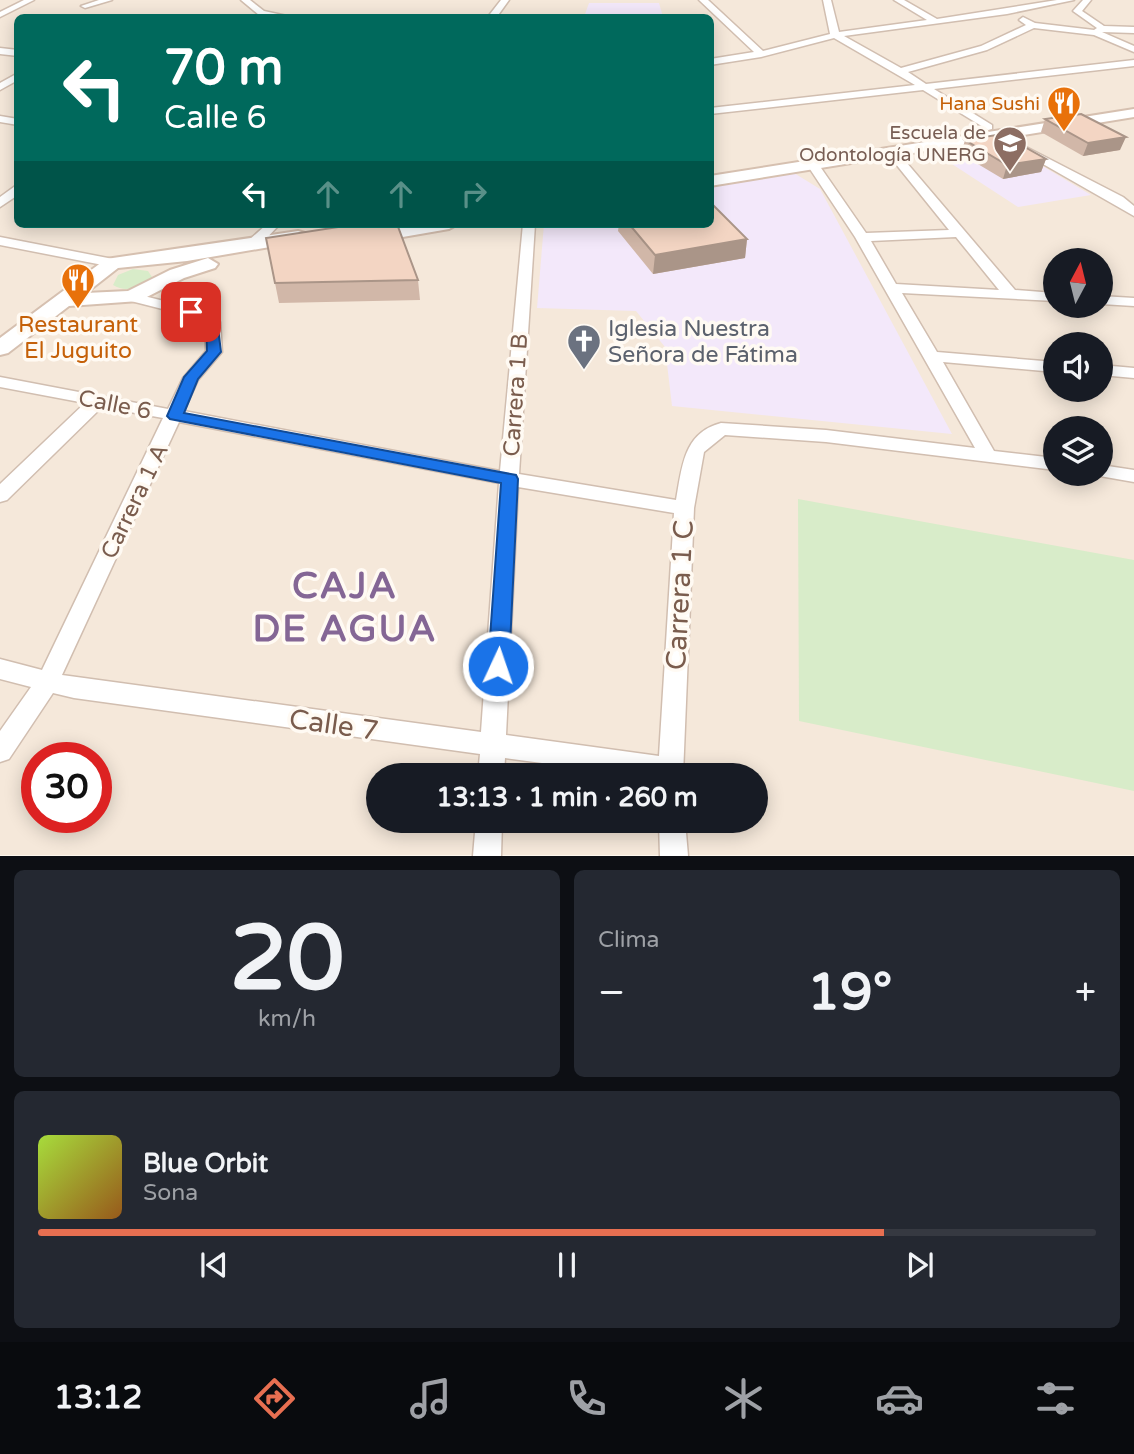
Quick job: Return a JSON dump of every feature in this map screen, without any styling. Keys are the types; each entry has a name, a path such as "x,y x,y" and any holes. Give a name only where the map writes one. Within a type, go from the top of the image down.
{"main road":[{"path":"714,170 891,151 1134,105"},
{"path":"714,180 810,159 1134,113"},
{"path":"366,228 347,235 412,228"},
{"path":"0,348 113,263 253,244 320,239 199,265 131,297 65,300"}],"street":[{"path":"0,15 30,0"},
{"path":"85,6 108,0"},
{"path":"245,0 258,14"},
{"path":"494,14 505,0"},
{"path":"703,0 761,54"},
{"path":"827,0 835,35 900,71 993,131 1119,200 1134,212"},
{"path":"898,0 936,22"},
{"path":"1021,0 1032,8"},
{"path":"714,61 761,54 835,35 1007,12 1070,0"},
{"path":"1087,0 1077,11 1099,31 1134,48"},
{"path":"1007,12 1033,25 1099,31 1134,30"},
{"path":"900,71 984,48 1033,25"},
{"path":"714,111 1134,63"},
{"path":"891,151 1010,295"},
{"path":"810,159 862,237 988,454 1043,462"},
{"path":"0,203 14,191"},
{"path":"1119,200 1134,200"},
{"path":"253,244 270,228"},
{"name":"Carrera 1 B","path":"492,763 516,366 529,228"},
{"path":"862,237 961,233"},
{"path":"0,241 113,263"},
{"path":"892,288 1043,296"},
{"name":"Carrera 1 A","path":"0,751 48,681 175,416 191,377 214,352 212,323 191,312 131,297"},
{"path":"1113,301 1134,302"},
{"path":"934,357 1043,366"},
{"path":"1113,371 1134,373"},
{"name":"Calle 6","path":"0,382 510,479 684,508"},
{"path":"0,495 99,400"},
{"name":"Carrera 1 C","path":"670,763 684,508 695,450 721,429 826,436 988,454"},
{"path":"1113,473 1134,476"},
{"name":"Calle 7","path":"0,669 74,688 606,763"},
{"path":"487,856 488,833"},
{"path":"673,833 674,856"}],"shaded area":[{"path":"0,0 1134,0 1134,855 0,855"},
{"path":"589,3 659,3 662,14 585,14"},
{"name":"Escuela de Odontología UNERG","path":"997,139 1091,195 1018,207 932,151"},
{"path":"794,173 820,189 952,434 672,406 665,347 636,311 537,308 544,228 714,228 714,186"}],"green space":[{"path":"133,269 148,271 152,277 134,288 123,289 113,285 118,275"},
{"path":"798,499 1134,560 1134,791 799,721"}],"building":[{"path":"1081,114 1126,137 1088,143 1045,119"},
{"path":"1009,133 1020,140 1014,141 1046,159 1007,165 965,140"},
{"path":"714,206 747,239 655,255 632,228 714,228"},
{"path":"332,228 398,228 418,280 275,283 266,238"}],"place":[{"name":"Hana Sushi","path":"1064,133"},
{"name":"Escuela de Odontología UNERG","path":"1010,173"},
{"name":"Restaurant El Juguito","path":"78,310"},
{"name":"Iglesia Nuestra Señora de Fátima","path":"584,371"}],"district":[{"name":"CAJA DE AGUA","path":"345,606"}],"route":[{"path":"191,312 212,323 214,352 191,377 175,416 510,479 498,666"}]}
